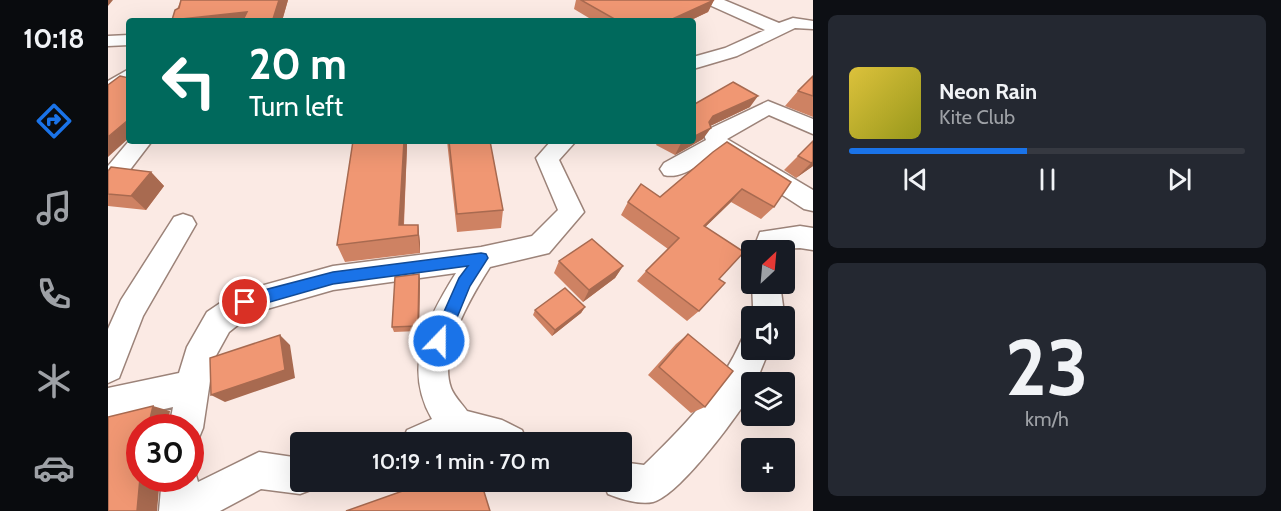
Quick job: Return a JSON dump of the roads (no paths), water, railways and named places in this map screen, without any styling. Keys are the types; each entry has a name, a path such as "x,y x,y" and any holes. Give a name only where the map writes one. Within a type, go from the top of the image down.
{"street":[{"path":"711,0 778,29"},
{"path":"696,62 731,52 793,23 812,23"},
{"path":"108,41 126,40"},
{"path":"108,90 126,77"},
{"path":"813,127 768,107 715,135 718,143 813,202"},
{"path":"672,169 718,143"},
{"path":"108,182 139,144"},
{"path":"188,414 198,358 218,322 245,302 333,278 481,258 540,245 571,212 548,158 562,144"},
{"path":"108,367 131,310 183,224"},
{"path":"769,240 800,237 813,239"},
{"path":"456,426 435,390 432,360 464,283 481,258"},
{"path":"632,482 651,484 701,435 745,374 750,360"},
{"path":"108,405 193,386"},
{"path":"442,432 456,426 479,432"},
{"path":"180,492 180,511 259,471 290,475"}]}
